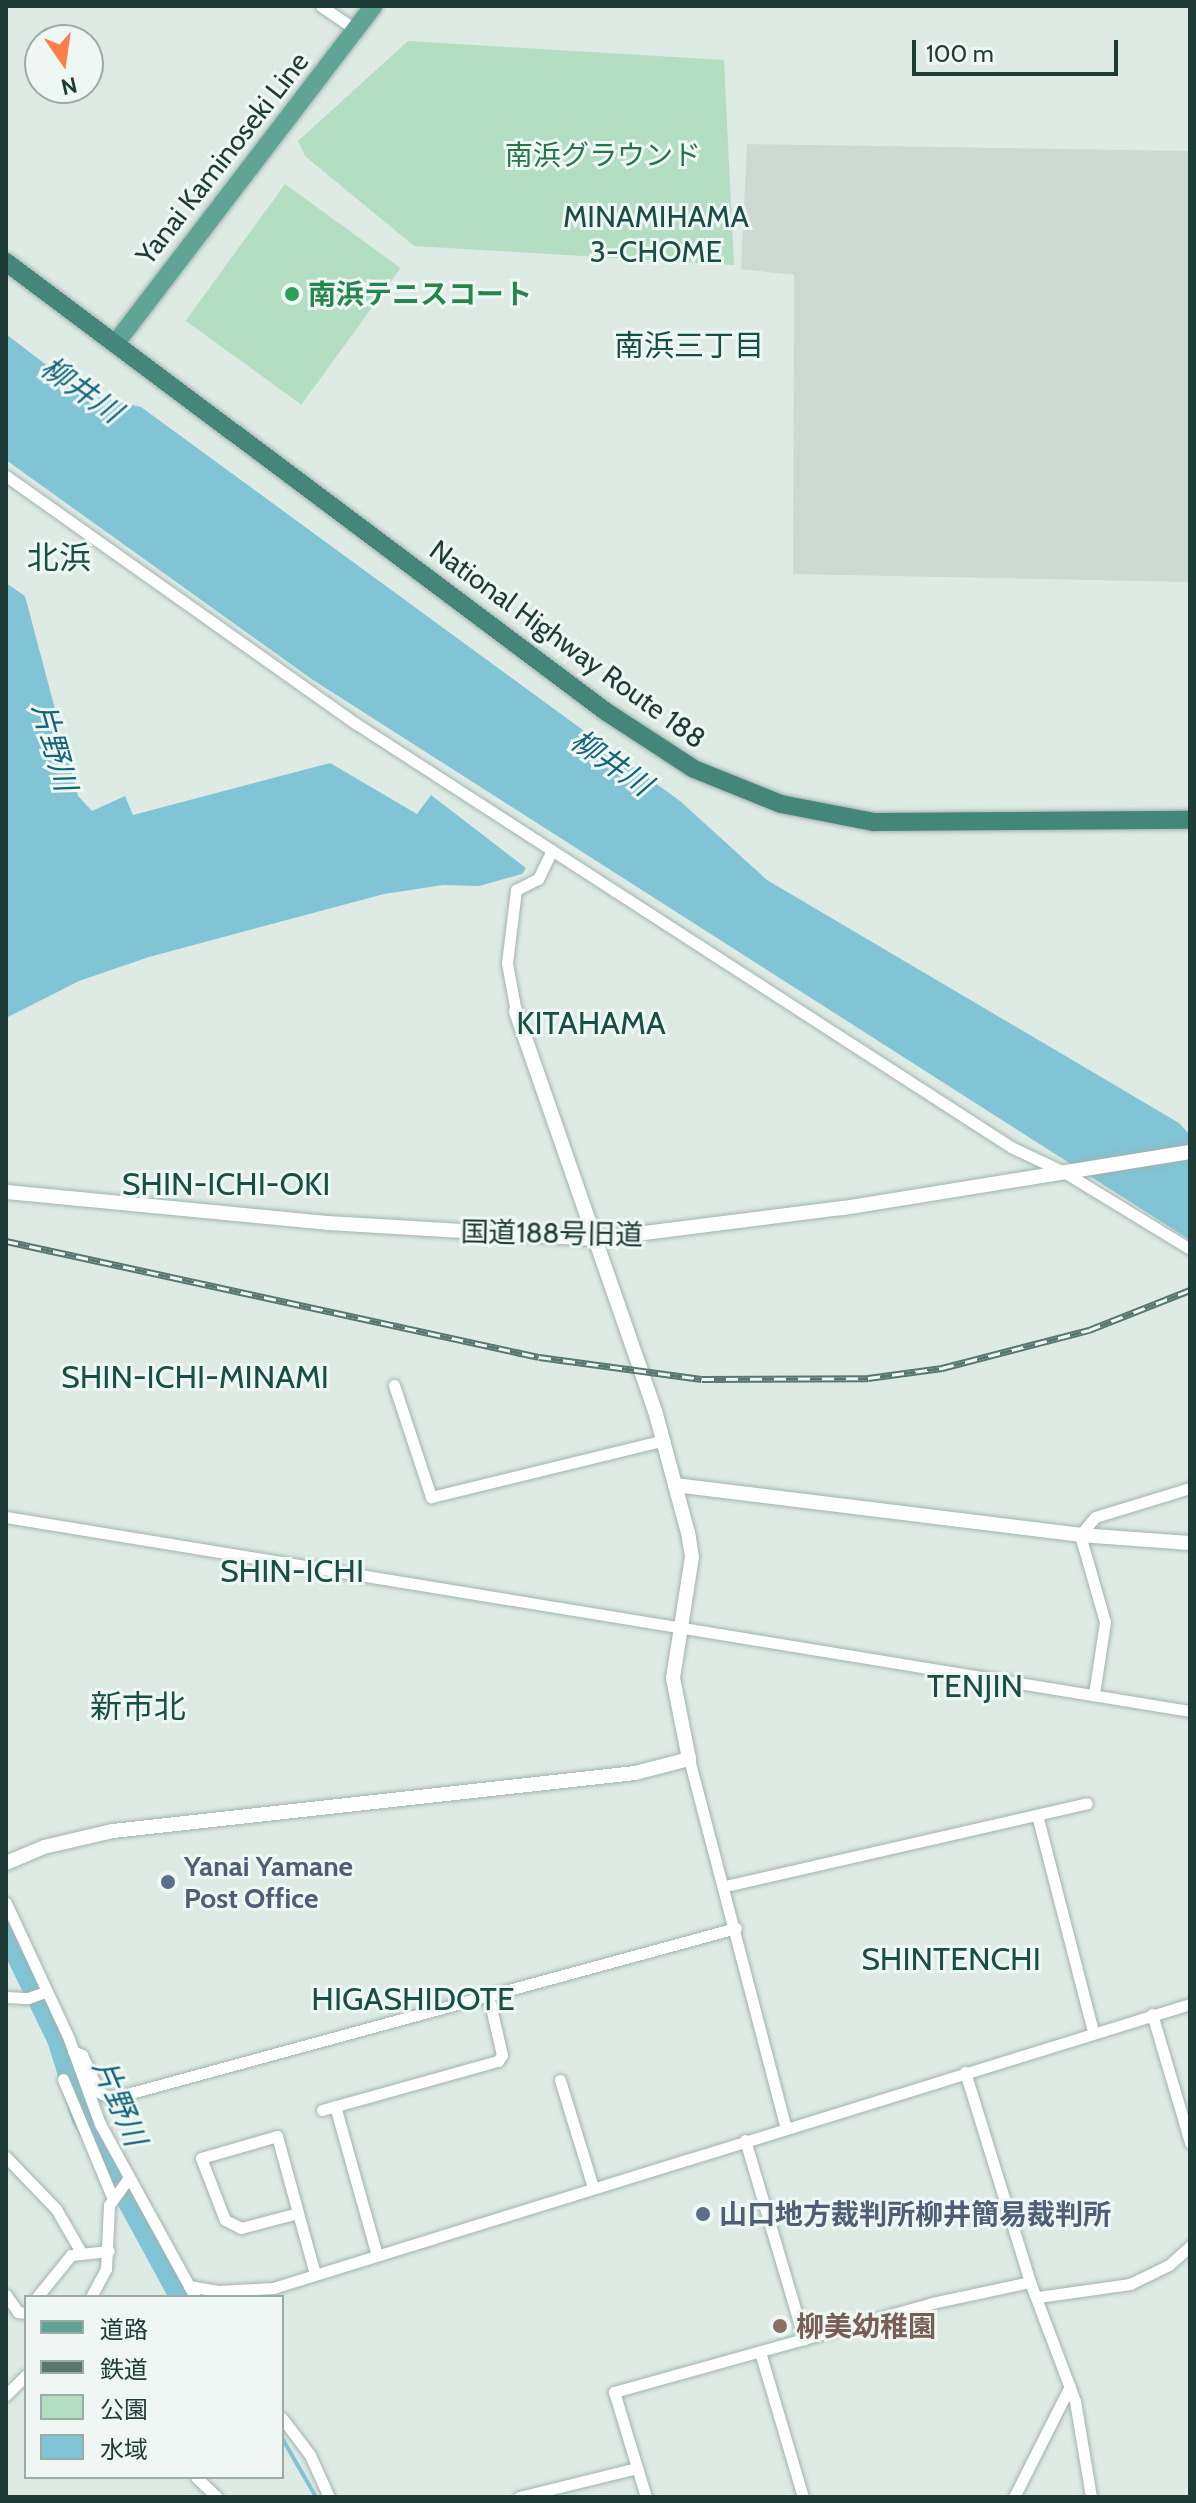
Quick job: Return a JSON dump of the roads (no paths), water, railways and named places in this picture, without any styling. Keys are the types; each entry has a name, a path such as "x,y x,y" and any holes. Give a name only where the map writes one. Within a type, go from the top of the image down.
{"highway":[{"name":"National Highway Route 188","path":"6,262 605,711 694,769 745,792 815,813 874,822 1190,820"}],"main road":[{"name":"Yanai Kaminoseki Line","path":"115,344 373,6"}],"street":[{"path":"321,6 356,30"},
{"path":"6,476 355,723 1011,1147 1071,1171 1190,1249"},
{"path":"552,850 538,879 516,890 507,963 516,1012 597,1239 664,1440 675,1485 692,1557 680,1627 673,1699 726,1886 786,2128"},
{"name":"国道188号旧道","path":"6,1192 328,1223 597,1239 663,1234 1190,1152"},
{"path":"394,1385 431,1497 664,1440"},
{"path":"675,1485 1080,1535 1190,1543"},
{"path":"1080,1535 1095,1517 1190,1488"},
{"path":"6,1517 1190,1711"},
{"path":"1080,1535 1105,1622 1094,1694"},
{"path":"6,1863 44,1847 113,1831 635,1773 689,1759"},
{"path":"726,1886 1087,1803"},
{"path":"1037,1815 1093,2032"},
{"path":"6,1903 37,1995 73,2051 119,2188 102,2282 92,2295"},
{"path":"73,2051 82,2055 99,2092 109,2097 736,1928"},
{"path":"6,1997 37,1995"},
{"path":"322,2110 498,2061 502,2055 488,1995"},
{"path":"189,2286 245,2291 315,2274 1190,2004"},
{"path":"1152,2014 1190,2142"},
{"path":"965,2072 1030,2282 1070,2386 1091,2497"},
{"path":"63,2079 119,2188 194,2295"},
{"path":"560,2080 593,2187"},
{"path":"335,2106 377,2255"},
{"path":"298,2213 241,2228 225,2220 201,2158 277,2136 315,2274"},
{"path":"745,2140 804,2339"},
{"path":"6,2157 56,2209 81,2252"},
{"path":"1038,2297 1130,2284 1169,2265 1190,2246"},
{"path":"38,2295 49,2278 81,2252 109,2251"},
{"path":"646,2497 614,2392 804,2339 1030,2282"},
{"path":"6,2295 18,2312 24,2313"},
{"path":"760,2352 803,2497"},
{"path":"6,2395 24,2377"},
{"path":"1014,2497 1070,2386"},
{"path":"284,2421 310,2455 329,2497"},
{"path":"519,2497 549,2493 637,2468"},
{"path":"198,2479 217,2497"}],"water":[{"name":"柳井川","path":"6,334 84,394 141,407 680,801 767,880 1179,1123 1190,1135 1190,1240 313,680 6,460"},
{"path":"6,583 25,596 78,796 92,811 125,796 133,815 330,763 417,814 431,795 526,868 522,874 479,886 443,885 384,894 149,957 79,981 6,1018"}],"waterway":[{"name":"片野川","path":"6,1930 59,2039 83,2116 180,2294"},
{"name":"片野川","path":"284,2441 316,2497"}],"railway":[{"path":"6,1241 539,1357 702,1379 868,1378 942,1368 1089,1330 1190,1290"}],"place":[{"name":"南浜テニスコート","path":"292,294"},
{"name":"Yanai Yamane Post Office","path":"168,1882"},
{"name":"山口地方裁判所柳井簡易裁判所","path":"703,2214"},
{"name":"柳美幼稚園","path":"780,2326"}],"district":[{"name":"MINAMIHAMA 3-CHOME","path":"656,234"},
{"name":"南浜三丁目","path":"689,346"},
{"name":"北浜","path":"59,558"},
{"name":"KITAHAMA","path":"591,1023"},
{"name":"SHIN-ICHI-OKI","path":"226,1184"},
{"name":"SHIN-ICHI-MINAMI","path":"195,1377"},
{"name":"SHIN-ICHI","path":"292,1571"},
{"name":"TENJIN","path":"975,1686"},
{"name":"新市北","path":"138,1707"},
{"name":"SHINTENCHI","path":"951,1959"},
{"name":"HIGASHIDOTE","path":"413,1999"}],"park label":[{"name":"南浜グラウンド","path":"603,155"}]}
